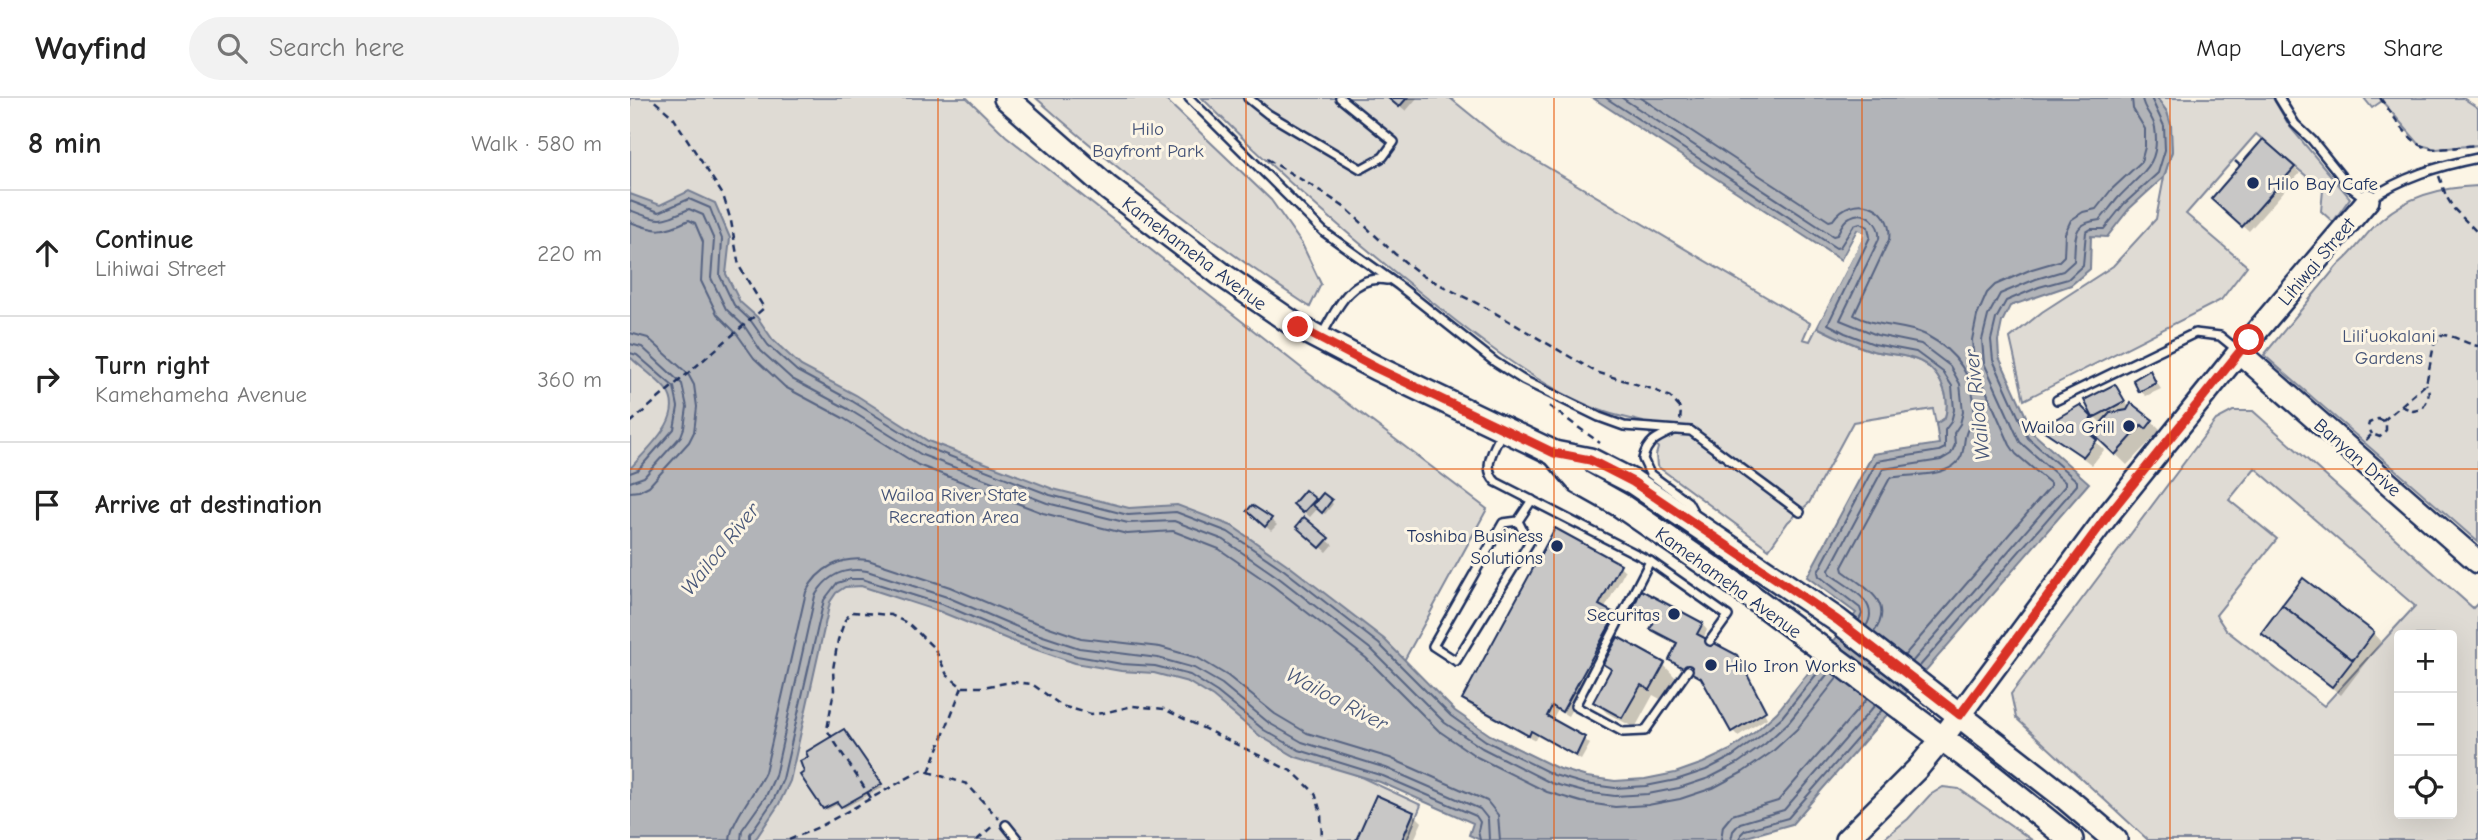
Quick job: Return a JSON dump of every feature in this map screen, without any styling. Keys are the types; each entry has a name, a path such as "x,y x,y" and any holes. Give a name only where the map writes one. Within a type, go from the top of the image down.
{"main road":[{"name":"Kamehameha Avenue","path":"1012,100 1108,188 1245,291 1320,339 1554,453 1590,460 1614,471 1702,528 1837,620 2067,799 2115,840"},
{"name":"Kamehameha Avenue","path":"1554,453 1580,482 1620,505 1702,560 1983,769 2071,840"}],"street":[{"name":"Lihiwai Street","path":"1846,840 1912,774 1941,740 2108,515 2239,352 2368,200"},
{"name":"Banyan Drive","path":"2239,352 2478,562"}],"lane":[{"path":"1189,98 1324,232 1398,285 1495,362 1523,380 1599,417 1624,426 1692,431 1800,512"},
{"path":"1252,99 1268,114 1361,169 1383,156 1394,142 1340,98"},
{"path":"2278,98 2295,124 2312,139 2350,187 2368,200"},
{"name":"Lihiwai Street","path":"2368,200 2405,179 2437,167 2478,158"},
{"path":"1320,339 1344,297 1357,285 1377,278 1398,285"},
{"path":"2057,400 2195,333 2220,336 2239,352"},
{"path":"1503,428 1488,463 1488,470 1496,482 1650,561 1728,617 1710,641"},
{"path":"1679,429 1655,438 1646,448 1643,458 1650,474 1688,502 1702,528"},
{"path":"1518,521 1529,543 1456,661 1433,646 1503,523 1518,521 1532,500"},
{"path":"1650,561 1574,706 1623,732 1645,731 1688,670"},
{"path":"1006,825 1018,840"}],"path":[{"path":"630,423 757,317 764,308 739,266 723,195 673,117 651,98"},
{"path":"2380,98 2411,138 2420,145 2437,149 2478,145"},
{"path":"1251,161 1259,154 1322,192 1347,209 1423,276 1490,310 1596,372 1642,385 1670,397 1681,409 1679,429"},
{"path":"2235,161 2243,168"},
{"path":"2437,167 2446,196 2478,233"},
{"path":"2384,421 2426,384 2434,345 2441,335 2447,334 2460,342 2478,346"},
{"path":"2401,405 2413,411 2421,409 2429,396 2426,384"},
{"path":"1543,401 1608,449"},
{"path":"2378,419 2384,421 2384,434 2380,437 2372,435 2369,423 2378,419"},
{"path":"2384,434 2389,438"},
{"path":"2355,454 2372,435"},
{"path":"872,798 827,730 834,690 836,649 845,620 852,612 862,611 891,615 909,624 935,649 947,675 961,687 1012,682 1032,684 1062,706 1091,714 1133,706 1164,709 1293,772 1315,793 1321,813 1322,840"},
{"path":"929,772 961,687"},
{"path":"789,840 821,826 922,770 967,784 999,818 993,828 977,840"}],"green space":[{"name":"Wailoa River State Recreation Area","path":"630,98 967,98 1006,136 1304,370 1487,509 1406,657 1348,771 1421,805 1407,840 630,840"},
{"name":"Hilo Bayfront Park","path":"1036,98 1164,98 1271,200 1302,244 1321,284 1310,307 1169,207 1101,154"},
{"path":"1202,98 1450,98 1503,141 1810,323 1803,339 1810,341 1817,327 1866,349 1906,357 1928,367 1935,373 1944,390 1947,409 1945,418 1936,424 1933,409 1853,422 1809,503 1788,522 1769,549 1657,466 1658,448 1643,422 1607,413 1576,400 1502,356 1330,218"},
{"path":"2157,98 2273,98 2290,127 2350,198 2333,222 2321,211 2323,190 2256,134 2186,214 2247,266 2221,300 2024,400 2010,338 2042,312 2113,266 2156,219 2172,151 2167,112"},
{"path":"2364,98 2463,98 2478,108 2478,145 2437,149 2420,145 2382,101 2372,108"},
{"name":"Liliʻuokalani Gardens","path":"2478,186 2478,542 2264,355 2337,266 2392,211 2427,194"},
{"path":"2233,411 2253,411 2473,608 2478,603 2478,840 2148,840 2016,718 2011,694 2216,420","holes":["2255,468 2415,606 2324,706 2226,630 2216,615 2277,539 2229,500"]},
{"path":"1943,787 1959,789 2032,840 1882,840 1908,819 1930,795"}],"water":[{"name":"Wailoa River","path":"1593,98 2157,98 2167,112 2171,125 2172,151 2164,177 2129,209 2107,237 2091,236 2090,269 2071,285 2010,306 2002,322 1998,341 1999,357 2034,434 2089,483 1792,824 1736,840 1480,840 1469,835 1473,823 1380,782 1296,757 1260,736 1213,697 1188,682 1154,673 1121,671 1075,663 941,612 861,586 845,587 836,593 830,602 790,781 779,804 757,837 754,840 630,840 630,469 668,423 671,401 664,387 630,357 630,194 660,205 689,191 715,203 730,238 726,274 740,302 757,317 773,340 801,366 856,395 928,441 1053,489 1129,508 1177,505 1232,526 1288,565 1384,639 1455,711 1490,735 1557,768 1587,777 1615,781 1645,779 1675,773 1703,763 1730,750 1755,732 1777,712 1856,613 1807,577 1873,454 1939,444 1936,424 1945,418 1947,409 1944,390 1935,373 1920,362 1866,349 1817,327 1864,233 1857,230 1841,260"}],"pier":[{"path":"1858,230 1865,233 1815,330 1814,325 1860,234 1844,262 1840,263"}],"building":[{"path":"1388,98 1407,98 1399,107"},
{"name":"Hilo Bay Cafe","path":"2263,139 2295,167 2242,227 2211,199"},
{"path":"2150,370 2156,383 2139,392 2133,380"},
{"path":"2115,384 2125,401 2093,418 2084,400"},
{"path":"2131,403 2153,420 2146,429 2142,425 2115,455 2092,433 2110,413 2127,410"},
{"path":"2080,405 2092,417 2084,429 2097,440 2083,457 2040,428"},
{"path":"1305,490 1316,499 1303,513 1293,504"},
{"path":"1323,493 1332,500 1322,513 1313,505"},
{"path":"1252,505 1272,518 1265,527 1247,511"},
{"path":"1304,517 1329,538 1320,548 1296,527"},
{"path":"1555,528 1621,564 1599,605 1616,614 1562,712 1552,706 1547,716 1585,737 1576,756 1531,731 1529,736 1462,699"},
{"path":"2303,578 2374,632 2353,660 2282,605"},
{"name":"Hilo Iron Works","path":"1641,590 1703,623 1697,634 1737,655 1766,711 1731,732 1701,678 1669,660 1677,643 1650,629 1655,620 1633,608"},
{"path":"2282,605 2353,660 2332,687 2261,633"},
{"path":"1618,637 1665,663 1650,690 1641,685 1622,718 1593,702 1611,669 1603,664"},
{"path":"844,729 882,784 841,807 837,802 823,809 800,775 804,772 800,761 808,757 806,752"},
{"path":"1376,795 1414,812 1402,840 1356,840"}],"place":[{"name":"Hilo Bay Cafe","path":"2253,183"},
{"name":"Wailoa Grill","path":"2129,426"},
{"name":"Toshiba Business Solutions","path":"1557,546"},
{"name":"Securitas","path":"1674,614"},
{"name":"Hilo Iron Works","path":"1711,665"}],"route":[{"path":"1298,327 1376,368 1554,453 1590,460 1633,482 1837,620 1960,715 2108,515 2249,340"}]}
